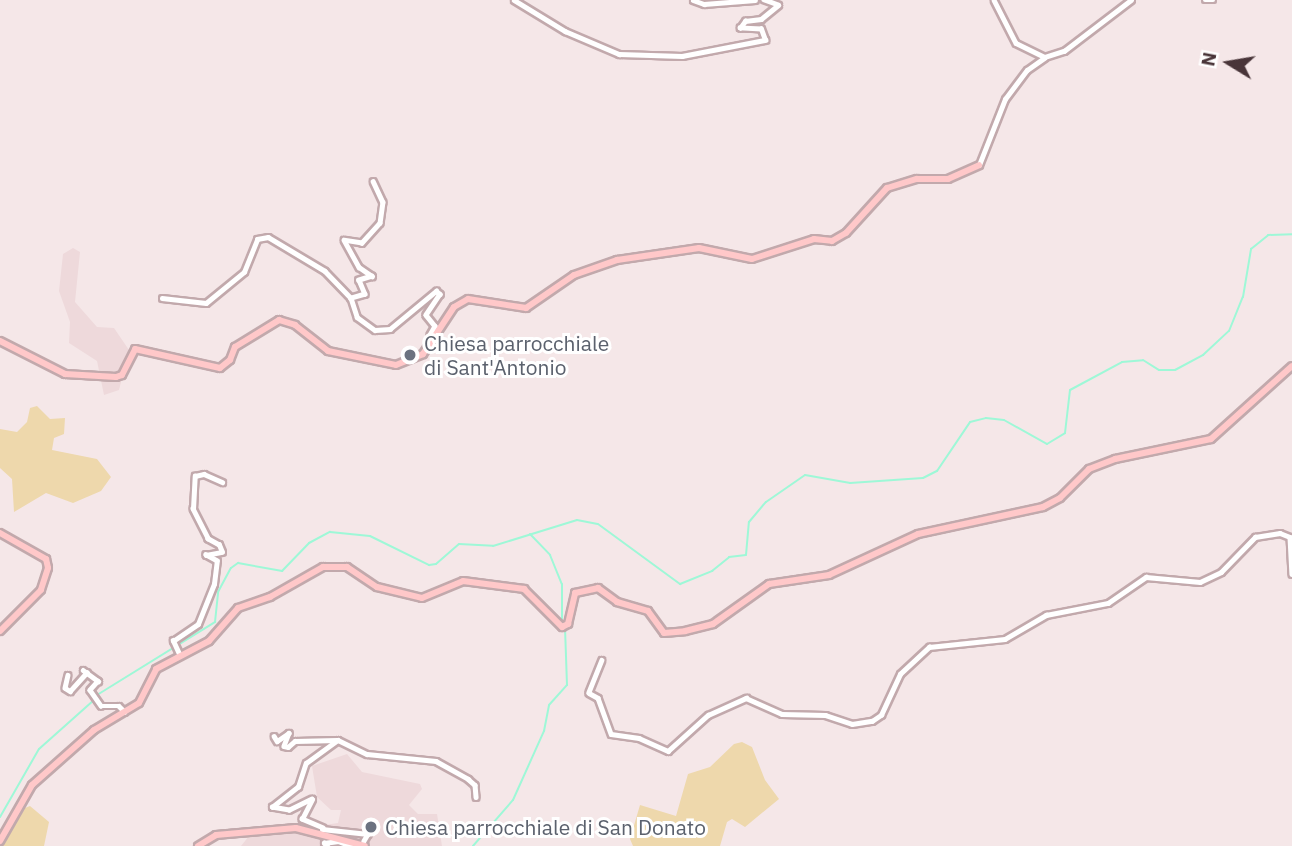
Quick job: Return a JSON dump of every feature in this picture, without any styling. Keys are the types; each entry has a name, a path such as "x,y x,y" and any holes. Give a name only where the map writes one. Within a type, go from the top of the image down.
{"street":[{"path":"514,0 565,31 619,54 682,56 765,40 761,29 740,28 778,5 764,0"},
{"path":"693,0 704,4 755,0"},
{"path":"994,0 1016,43 1045,57"},
{"path":"0,341 65,374 108,378 122,376 135,349 220,368 241,342 279,320 295,325 328,351 376,364 396,365 416,360 433,341 454,307 468,299 526,308 574,275 617,260 699,248 752,259 814,239 832,241 846,233 887,188 917,180 948,179 979,165 1004,99 1027,70 1045,57 1064,51 1131,0"},
{"path":"1205,0 1213,0"},
{"path":"351,298 365,294 359,280 369,279 372,274 359,267 344,240 362,243 380,223 382,197 373,181"},
{"path":"162,298 197,304 208,300 244,271 257,239 268,237 310,266 325,271 351,298 357,317 382,331 400,326 417,303 436,291 440,293 426,315 435,326 430,335 433,341"},
{"path":"0,841 42,774 94,730 126,712 143,698 156,669 209,641 238,608 270,597 332,565 348,567 377,587 422,598 463,581 524,589 565,626 572,598 580,589 590,587 625,606 648,611 664,633 713,624 769,584 829,575 918,534 1043,507 1060,498 1089,469 1107,462 1211,439 1292,366"},
{"path":"180,657 175,645 198,624 217,561 207,560 206,555 222,552 219,545 208,539 193,509 195,477 204,474 222,482"},
{"path":"0,533 46,559 48,568 41,590 0,631"},
{"path":"602,660 589,693 598,698 611,734 639,738 668,751 708,715 746,698 782,714 825,715 852,724 872,721 881,715 900,674 929,647 1005,639 1046,615 1108,603 1146,577 1200,582 1221,572 1255,537 1280,533 1290,537 1292,574"},
{"path":"68,675 65,688 70,691 85,671 98,681 90,690 101,706 118,706 126,712"},
{"path":"274,736 277,741 289,733 284,746 288,747 295,741 338,740 367,754 436,761 475,785 476,797"},
{"path":"338,740 306,763 298,786 272,807 289,810 312,799 302,819 353,844"},
{"path":"198,846 227,833 296,828 368,834 364,843 324,844 327,846"}],"shaded area":[{"path":"73,248 80,252 75,302 97,327 114,328 129,350 119,390 104,395 97,361 69,343 70,322 59,291 63,254"},
{"path":"37,406 50,419 65,418 64,434 54,438 52,450 97,459 111,477 101,491 73,503 46,493 14,512 12,479 0,468 0,429 17,432 27,422 30,408"},
{"path":"742,742 752,747 765,780 779,799 745,827 732,819 727,822 720,846 633,846 630,839 640,805 676,816 688,774 710,767 734,744"},
{"path":"347,754 362,772 420,784 422,789 409,805 418,814 437,814 442,846 241,846 249,836 338,823 341,810 331,810 317,797 312,766"},
{"path":"30,806 49,822 44,846 1,846 25,808"}],"waterway":[{"path":"97,695 215,622 218,592 231,568 238,563 282,571 309,543 330,532 370,536 429,565 436,564 459,544 493,546 577,520 598,524 680,584 712,571 729,557 746,555 749,522 766,502 805,475 850,483 923,478 937,471 970,422 986,418 1004,420 1047,444 1065,433 1070,390 1122,362 1143,360 1159,370 1175,370 1203,355 1229,331 1243,297 1251,249 1268,235 1292,234"},
{"path":"530,534 550,555 562,584 562,623"},
{"path":"473,846 513,800 544,731 549,705 567,685 565,628"},
{"path":"0,817 39,749 94,700"}],"place":[{"name":"Chiesa parrocchiale di Sant'Antonio","path":"410,355"},
{"name":"Chiesa parrocchiale di San Donato","path":"371,827"}]}
